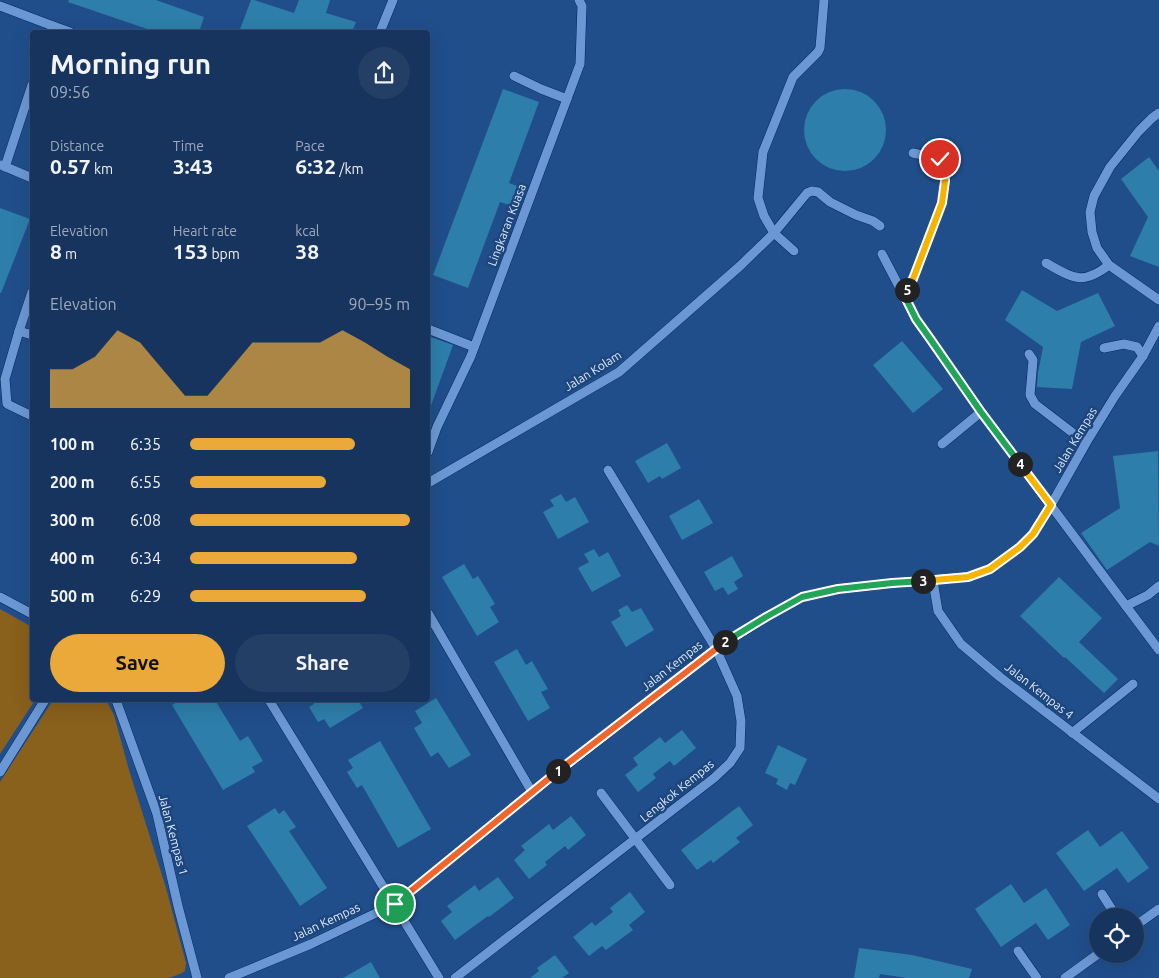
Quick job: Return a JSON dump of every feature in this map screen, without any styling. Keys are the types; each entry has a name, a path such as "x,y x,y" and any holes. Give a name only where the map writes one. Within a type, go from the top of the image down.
{"street":[{"path":"381,30 393,0"},
{"name":"Lingkaran Kuasa","path":"432,428 474,347 580,64 582,6 579,0"},
{"path":"794,251 774,233 764,216 758,198 763,152 794,77 820,48 824,0"},
{"path":"0,6 52,29"},
{"path":"514,76 567,99"},
{"path":"30,90 3,166 30,177"},
{"path":"1157,117 1139,131 1110,167 1094,196 1090,212 1092,232 1097,248 1109,265 1159,300"},
{"path":"904,295 913,279 942,203 945,181 944,164 940,159 913,153"},
{"name":"Jalan Kolam","path":"430,482 619,372 740,266 774,233 807,193 812,191 818,192 830,202 880,226"},
{"path":"882,254 916,319 981,412 1159,650"},
{"path":"1046,264 1068,275 1085,279 1097,274 1109,265"},
{"path":"30,298 5,379 6,404 30,415"},
{"name":"Jalan Kempas","path":"229,978 310,944 395,904 532,792 716,649 766,617 802,597 838,589 968,577 990,569 1020,547 1033,534 1115,396 1143,356 1159,326"},
{"path":"430,330 474,347"},
{"path":"19,331 30,334"},
{"path":"1104,348 1124,344 1137,347 1143,356"},
{"path":"1029,354 1033,360 1030,395 1035,404 1086,443"},
{"path":"942,444 981,412"},
{"name":"Lengkok Kempas","path":"455,978 714,778 730,763 740,748 741,721 737,696 716,649 608,470"},
{"name":"Jalan Kempas 4","path":"933,580 938,611 961,644 1000,677 1159,799"},
{"path":"1126,606 1148,595 1159,586"},
{"path":"0,597 30,613"},
{"path":"430,616 532,792"},
{"path":"1072,733 1133,684"},
{"path":"0,772 44,702"},
{"name":"Jalan Kempas 1","path":"117,702 157,814 197,978"},
{"path":"270,702 439,978"},
{"name":"Lengkok Kempas","path":"601,793 670,885"},
{"path":"1102,894 1111,908"},
{"path":"1144,920 1159,909"},
{"path":"1018,951 1037,978"},
{"path":"1065,978 1089,961"}],"shaded area":[{"path":"0,0 1159,0 1159,978 0,978"},
{"path":"0,609 30,626 30,702 34,702 0,754"},
{"path":"52,702 107,702 114,715 166,888 186,963 185,971 169,978 0,978 0,782"}],"building":[{"path":"69,0 156,0 204,17 200,30 150,30 68,2"},
{"path":"251,0 294,13 299,0 330,0 326,13 356,22 353,30 240,30"},
{"path":"503,89 539,102 509,183 525,189 518,208 500,202 468,288 433,275"},
{"path":"845,89 861,92 874,101 883,114 886,130 883,146 874,159 861,168 845,171 829,168 816,159 807,146 804,130 807,114 816,101 829,92"},
{"path":"1149,157 1159,171 1159,267 1130,256 1148,217 1121,179"},
{"path":"0,208 30,219 1,293 0,293"},
{"path":"1022,290 1057,311 1098,293 1115,326 1081,342 1072,389 1037,387 1043,347 1005,320"},
{"path":"430,337 453,345 430,408"},
{"path":"902,341 943,389 913,413 873,365"},
{"path":"667,443 681,468 662,479 660,476 648,483 635,461"},
{"path":"1158,451 1159,546 1150,542 1107,570 1081,533 1120,508 1113,456"},
{"path":"561,494 566,502 575,497 589,522 558,539 543,512 554,506 550,500"},
{"path":"699,499 713,523 682,540 669,516"},
{"path":"594,549 599,557 608,552 621,576 592,592 578,568 589,562 584,554"},
{"path":"732,556 743,576 734,582 738,589 728,595 723,587 715,591 704,572"},
{"path":"464,564 473,579 478,576 495,604 490,607 499,622 477,636 442,577"},
{"path":"1059,577 1102,618 1079,642 1118,679 1104,693 1020,616"},
{"path":"627,605 632,612 641,608 654,630 626,647 611,622 621,616 618,610"},
{"path":"517,649 526,665 532,661 548,689 541,692 550,708 528,721 494,662"},
{"path":"436,698 471,755 449,768 438,752 431,757 414,728 422,723 415,711"},
{"path":"177,702 216,702 240,741 248,736 263,761 252,767 255,772 223,790 172,705"},
{"path":"313,702 359,702 363,708 330,728 324,719 318,722 309,707 314,704"},
{"path":"682,730 696,748 674,766 670,761 653,774 656,778 638,792 625,775 638,765 633,758 660,737 665,743"},
{"path":"380,741 431,829 398,848 362,785 357,788 347,772 353,768 348,760"},
{"path":"778,745 807,759 795,785 790,783 787,790 776,784 778,779 765,773"},
{"path":"739,806 753,825 736,838 740,842 713,863 711,860 697,870 681,850"},
{"path":"275,808 279,814 284,810 296,827 289,831 327,888 300,906 247,826"},
{"path":"571,816 586,835 568,850 565,846 545,862 547,865 529,879 514,860 525,850 521,846 549,824 553,830"},
{"path":"1088,830 1100,847 1122,831 1149,868 1128,883 1117,868 1084,891 1056,853"},
{"path":"498,877 514,898 455,940 441,921 452,912 447,906 475,885 479,891"},
{"path":"1011,884 1024,903 1046,888 1070,925 1048,940 1036,923 1001,947 975,909"},
{"path":"630,892 645,912 629,925 633,930 606,950 602,946 589,956 573,937 592,922 595,926 613,912 610,908"},
{"path":"859,948 912,955 972,969 969,978 907,978 880,974 879,978 854,978"},
{"path":"555,955 569,973 562,978 530,978 539,971 537,968"},
{"path":"371,962 380,978 343,978"}],"route":[{"path":"395,904 600,737 716,649 766,617 802,597 838,589 968,577 990,569 1020,547 1033,534 1051,505 981,412 916,319 904,295 913,279 942,203 945,181 944,164 940,159"}]}
